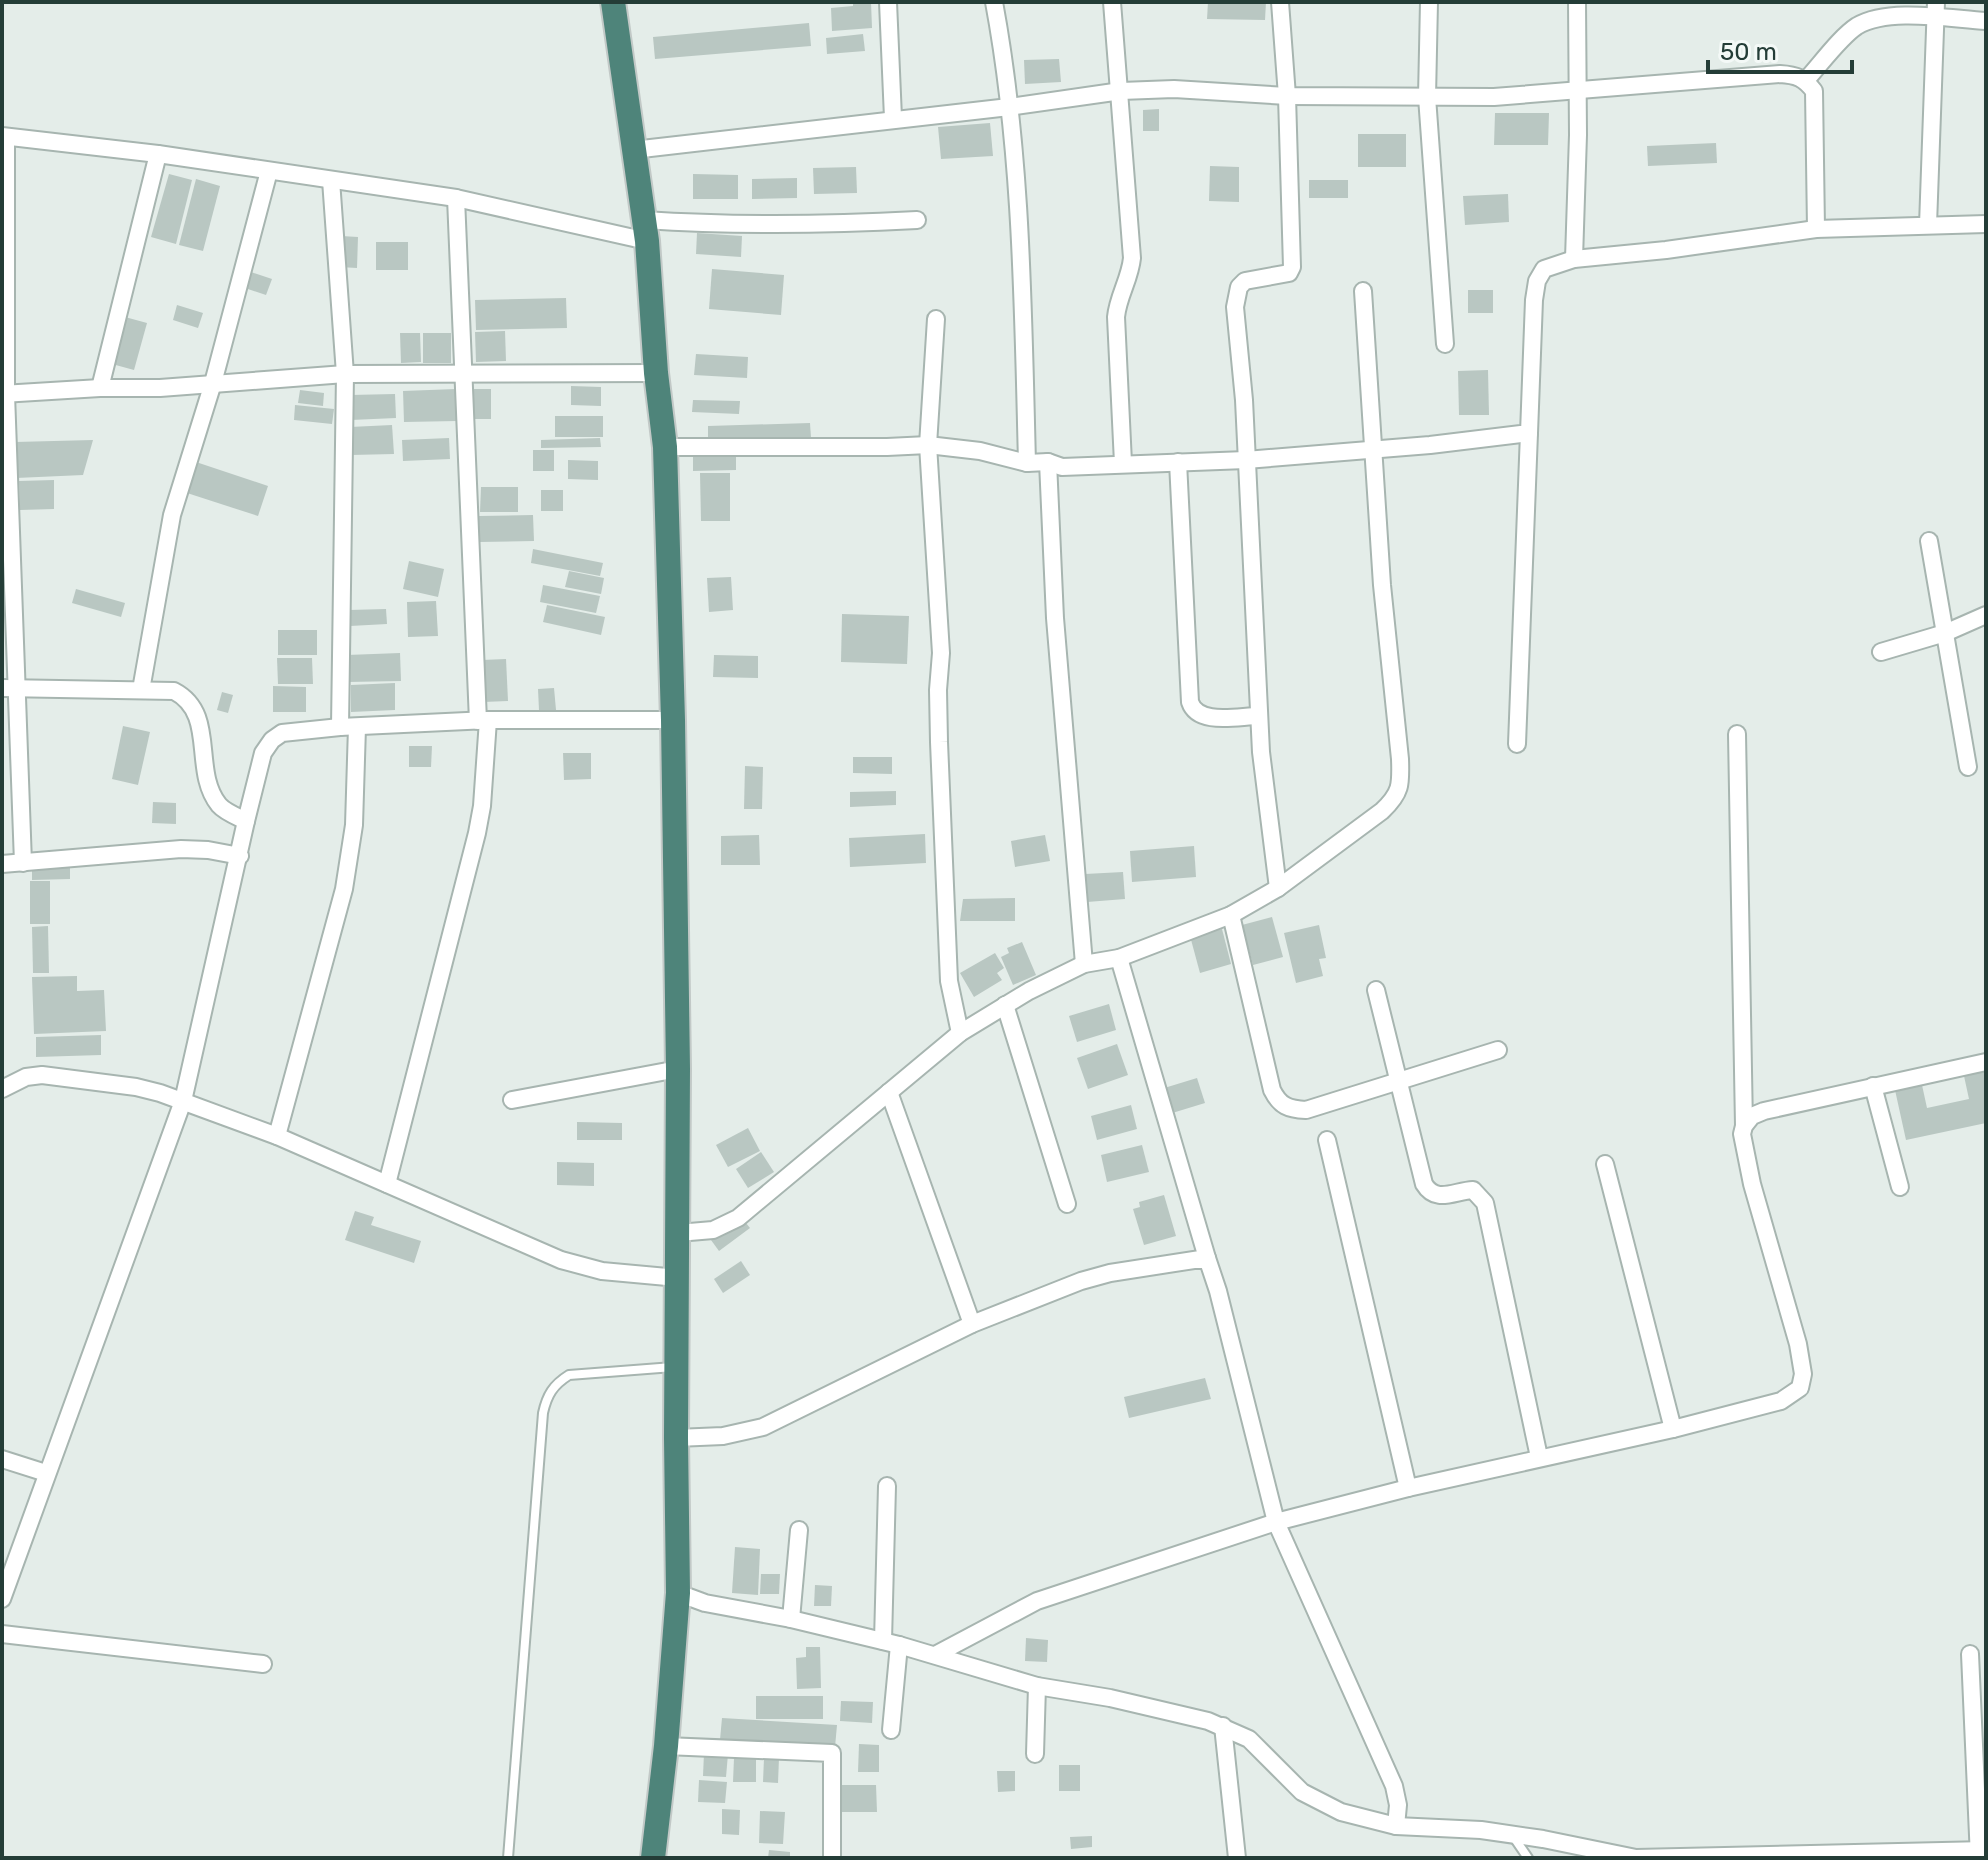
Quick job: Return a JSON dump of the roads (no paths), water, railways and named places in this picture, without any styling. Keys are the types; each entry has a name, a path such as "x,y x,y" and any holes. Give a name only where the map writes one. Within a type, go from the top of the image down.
{"highway":[{"path":"613,2 646,231 656,373 665,447 673,720 678,1069 678,1593 666,1746 653,1858"}],"street":[{"path":"888,2 893,118"},
{"path":"994,2 1009,107 1022,302 1027,463"},
{"path":"1112,2 1132,258 1131,273 1117,304 1116,317 1123,463"},
{"path":"1278,888 1259,716 1236,296 1245,281 1289,273 1292,267 1287,96 1280,2"},
{"path":"1429,2 1427,97 1445,344"},
{"path":"1574,259 1578,135 1577,2"},
{"path":"1806,80 1855,27 1863,23 1937,10 1986,21"},
{"path":"1928,225 1937,10"},
{"path":"633,150 1009,107 1121,91 1174,89 1287,96 1494,97 1797,75 1806,80 1814,91 1816,229"},
{"path":"23,863 10,688 4,394 4,137 158,154 456,198 646,231 730,225 829,225 917,220"},
{"path":"100,388 158,154"},
{"path":"141,690 168,534 213,383 269,171"},
{"path":"331,180 345,374 340,727"},
{"path":"387,1184 482,806 483,721 456,198"},
{"path":"1517,744 1537,281 1544,269 1574,259 1816,229 1986,224"},
{"path":"678,1233 713,1230 728,1225 960,1033 1005,1005 1084,964 1119,958 1231,915 1278,888 1397,797 1401,780 1382,585 1363,291"},
{"path":"936,319 928,445 941,653 939,742 949,981 960,1033"},
{"path":"4,394 160,388 345,374 656,373"},
{"path":"665,447 928,445 980,451 1027,463 1048,462 1062,467 1246,460 1430,445 1529,433"},
{"path":"1048,462 1055,618 1084,964"},
{"path":"1178,462 1190,702 1193,711 1202,717 1259,716"},
{"path":"1929,541 1968,767"},
{"path":"1881,652 1945,633 1986,615"},
{"path":"10,688 174,691 188,698 197,711 208,781 214,797 221,808 246,821"},
{"path":"2,1599 183,1101 246,821 263,753 272,740 282,733 340,727 483,721 673,720"},
{"path":"277,1136 344,889 354,825 357,727"},
{"path":"935,1655 1037,1601 1276,1522 1539,1457 1673,1429 1781,1401 1800,1388 1803,1374 1798,1344 1752,1184 1742,1134 1737,734"},
{"path":"2,864 181,849 240,856"},
{"path":"1231,915 1272,1090 1278,1102 1290,1109 1306,1110 1498,1050"},
{"path":"1119,958 1222,1304 1276,1522 1394,1786 1398,1805 1396,1826"},
{"path":"1376,990 1424,1184 1429,1192 1443,1196 1473,1190 1485,1203 1539,1457"},
{"path":"1005,1005 1067,1204"},
{"path":"1744,1126 1752,1116 1764,1111 1986,1062"},
{"path":"512,1100 678,1069"},
{"path":"2,1089 26,1077 42,1075 136,1087 277,1136 561,1260 602,1271 678,1278"},
{"path":"1873,1086 1900,1187"},
{"path":"889,1092 972,1324"},
{"path":"1327,1140 1408,1488"},
{"path":"1605,1164 1673,1429"},
{"path":"676,1438 723,1436 763,1427 972,1324 1081,1281 1110,1273 1207,1258"},
{"path":"2,1459 46,1473"},
{"path":"887,1486 891,1730"},
{"path":"791,1619 799,1530"},
{"path":"678,1593 705,1603 791,1619 891,1643 1037,1686 1122,1700 1223,1726 1249,1739 1302,1792 1341,1812 1396,1826 1467,1829 1636,1858 1981,1852 1970,1654"},
{"path":"2,1634 263,1664"},
{"path":"1035,1754 1037,1686"},
{"path":"1223,1726 1237,1858"},
{"path":"666,1746 832,1753 832,1858"}],"lane":[{"path":"508,1858 543,1413 547,1396 556,1383 569,1375 676,1367"},
{"path":"1512,1835 1528,1858"}]}
